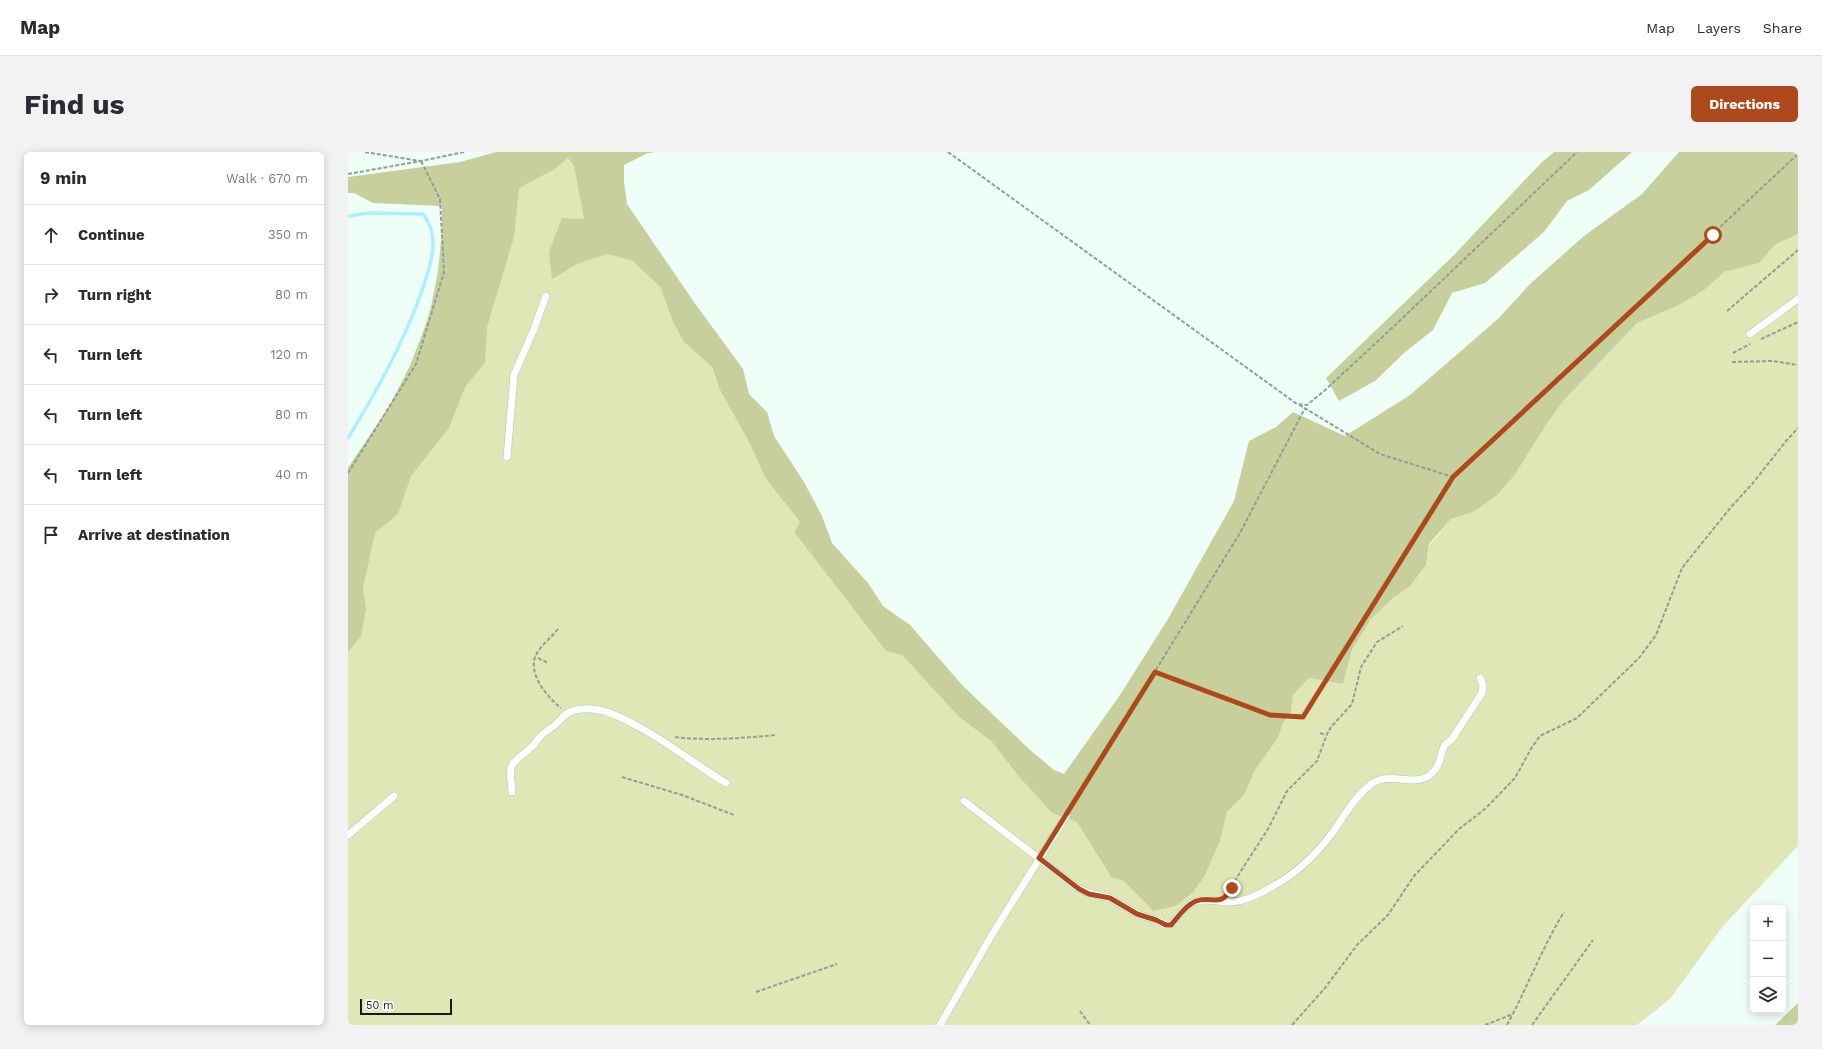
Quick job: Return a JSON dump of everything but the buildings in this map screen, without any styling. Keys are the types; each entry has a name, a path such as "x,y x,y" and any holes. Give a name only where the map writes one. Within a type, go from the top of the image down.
{"lane":[{"path":"507,457 514,375 534,329 546,296"},
{"path":"1750,334 1798,299"},
{"path":"964,801 1079,889 1089,894 1110,898 1128,910 1166,925 1171,925 1189,905 1195,901 1204,899 1228,902 1246,899 1265,891 1286,879 1325,842 1349,809 1376,781 1392,777 1417,780 1424,779 1430,775 1440,763 1445,745 1452,739 1482,693 1483,685 1480,678"},
{"path":"512,792 511,766 515,760 532,748 540,736 555,725 567,713 586,709 602,711 617,716 649,733 726,783"},
{"path":"348,835 394,796"},
{"path":"940,1025 1039,858 1066,816"}],"path":[{"path":"365,152 421,161"},
{"path":"348,174 464,152"},
{"path":"948,152 1297,404 1380,454 1453,477"},
{"path":"1066,816 1240,533 1307,405 1386,334 1577,152"},
{"path":"1155,672 1270,715 1303,717 1453,477 1798,154"},
{"path":"348,473 416,364 444,272 440,199 421,161"},
{"path":"1727,311 1798,250"},
{"path":"1760,340 1798,322"},
{"path":"1733,352 1753,343"},
{"path":"1732,362 1773,361 1798,365"},
{"path":"1297,404 1307,405"},
{"path":"1292,1025 1325,988 1357,944 1388,915 1414,876 1459,830 1485,809 1515,778 1532,747 1540,736 1577,718 1639,658 1656,635 1682,568 1798,428"},
{"path":"1218,901 1228,895 1239,874 1268,829 1287,791 1317,761 1326,735 1337,719 1352,704 1361,667 1377,642 1403,626"},
{"path":"558,629 542,646 533,664 535,673 548,696 567,713"},
{"path":"538,658 548,663"},
{"path":"1320,733 1326,735"},
{"path":"673,736 697,739 730,739 776,735"},
{"path":"622,777 682,795 734,815"},
{"path":"1507,1025 1546,944 1564,912"},
{"path":"1532,1025 1593,940"},
{"path":"756,992 837,964"},
{"path":"1080,1011 1090,1025"},
{"path":"1485,1025 1513,1014"}],"green space":[{"path":"496,152 654,152 646,154 624,165 624,182 627,204 696,305 743,369 749,394 767,412 774,436 804,482 822,516 832,543 868,583 883,606 910,625 962,685 1030,750 1054,770 1064,774 1120,695 1168,619 1234,501 1249,441 1276,427 1293,412 1345,436 1410,395 1498,319 1530,284 1584,236 1642,194 1679,152 1798,152 1798,234 1776,244 1759,263 1724,272 1703,291 1677,306 1637,323 1565,399 1548,422 1514,476 1496,496 1473,512 1451,519 1429,544 1426,565 1410,586 1393,598 1371,619 1352,650 1343,684 1309,678 1293,695 1291,712 1283,723 1278,738 1255,770 1244,795 1227,812 1220,841 1204,877 1193,892 1176,906 1153,911 1124,881 1111,877 1077,822 1052,813 1019,777 992,742 958,716 902,655 886,651 794,532 800,522 766,479 749,442 720,390 712,367 684,342 673,322 661,288 633,261 607,254 577,264 552,279 549,252 562,218 584,219 574,166 568,158 555,169 519,188 514,237 487,327 485,363 465,387 449,428 411,476 398,514 375,533 363,588 366,609 361,636 348,652 348,468 390,405 410,366 430,314 438,272 442,233 442,206 373,203 354,193 348,193 348,177 460,162"},
{"path":"1554,152 1632,152 1589,190 1567,201 1544,232 1485,283 1452,293 1433,330 1404,353 1375,381 1339,401 1326,378 1453,256 1541,163"},
{"path":"568,158 574,166 584,219 607,254 633,261 662,289 673,322 684,342 712,367 720,390 749,442 766,479 800,522 794,532 886,651 902,655 958,716 992,742 1019,777 1052,813 1077,821 1111,877 1124,881 1153,911 1220,841 1227,812 1244,795 1255,770 1278,738 1283,723 1291,712 1293,695 1309,678 1343,684 1352,650 1371,619 1393,598 1410,586 1426,565 1429,546 1451,519 1473,512 1514,476 1548,422 1565,399 1637,323 1677,306 1703,291 1724,272 1759,263 1776,244 1798,234 1798,846 1723,926 1670,999 1637,1025 348,1025 348,468 375,429 403,380 423,333 430,309 439,259 442,233 442,206 555,169"},
{"path":"1798,1003 1798,1025 1775,1025"}],"waterway":[{"path":"348,216 369,213 423,214 430,227 433,242 432,256 427,276 413,315 397,351 348,438"}],"route":[{"path":"1232,888 1228,895 1218,901 1204,899 1195,901 1189,905 1171,925 1166,925 1148,916 1137,914 1128,910 1110,898 1089,894 1079,889 1039,858 1155,672 1270,715 1303,717 1453,477 1713,235"}]}
